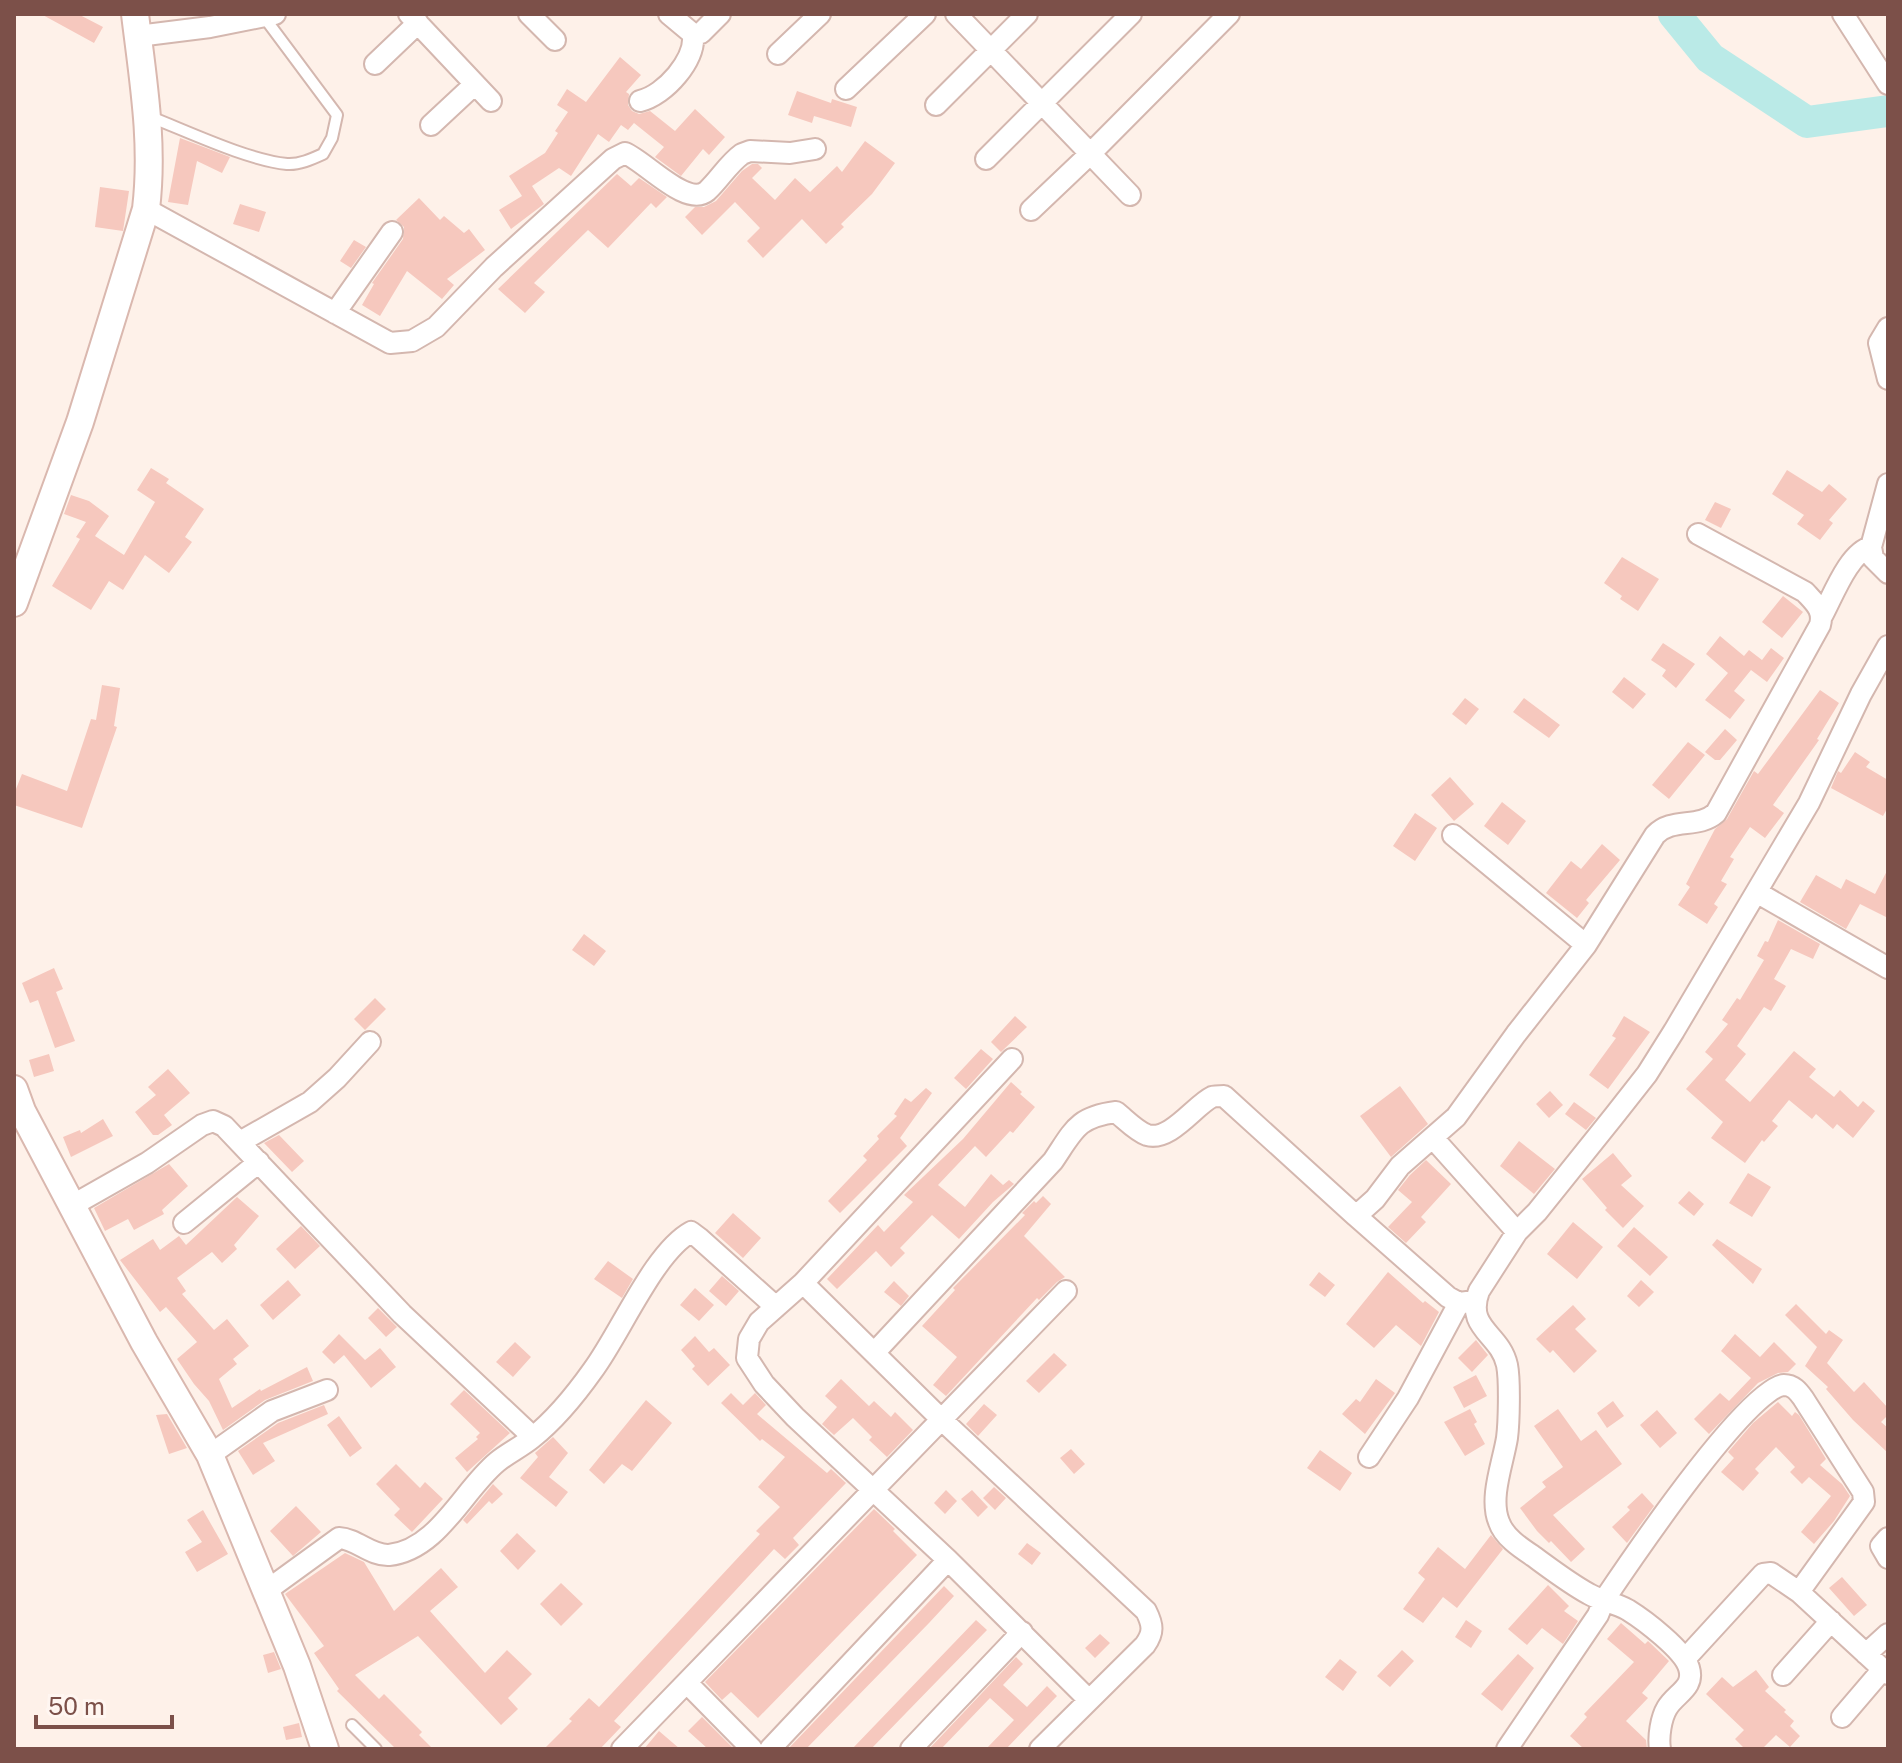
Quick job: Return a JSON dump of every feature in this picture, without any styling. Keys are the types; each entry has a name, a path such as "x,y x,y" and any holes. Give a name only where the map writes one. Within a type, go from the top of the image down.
{"street":[{"path":"142,29 179,14"},
{"path":"529,14 555,40"},
{"path":"669,14 693,34 701,33 720,14"},
{"path":"778,54 820,14"},
{"path":"846,89 925,14"},
{"path":"956,14 1130,195"},
{"path":"936,105 1027,14"},
{"path":"986,159 1131,14"},
{"path":"1031,210 1229,14"},
{"path":"1843,14 1888,84"},
{"path":"142,29 270,15"},
{"path":"375,64 414,19 491,101"},
{"path":"14,603 80,422 146,209 148,116 142,29"},
{"path":"640,101 654,98 671,82 692,49 693,34"},
{"path":"431,125 475,84"},
{"path":"146,209 390,343 412,341 436,327 494,267 613,159 625,153 637,158 683,193 695,196 706,191 742,154 750,151 790,153 815,149"},
{"path":"335,313 392,232"},
{"path":"1888,328 1879,343 1888,379"},
{"path":"1888,484 1871,547 1873,558 1888,573"},
{"path":"1698,534 1805,592 1819,607 1822,616"},
{"path":"1356,1216 1375,1199 1400,1166 1456,1117 1586,945 1662,828 1670,824 1709,819 1716,813 1794,674 1852,561 1861,549 1871,547"},
{"path":"1369,1457 1467,1302 1479,1291 1517,1232 1537,1212 1647,1074 1758,893 1809,803 1861,694 1888,646"},
{"path":"1453,835 1586,945"},
{"path":"1758,893 1888,968"},
{"path":"240,1142 310,1102 370,1042"},
{"path":"1012,1059 803,1283 759,1322 749,1339 747,1358 764,1384 784,1406 948,1560 1089,1700"},
{"path":"14,1089 22,1111 144,1342 210,1455 297,1666 325,1749"},
{"path":"875,1352 1053,1161 1075,1128 1093,1115 1116,1112 1145,1134 1154,1136 1195,1113 1211,1097 1224,1096 1448,1297 1467,1302 1499,1346 1507,1366 1508,1433 1498,1482 1496,1504 1499,1523 1515,1543 1584,1591 1626,1609 1685,1659 1690,1678 1688,1686 1667,1708 1660,1731 1660,1749"},
{"path":"73,1205 147,1163 202,1125 213,1121 224,1126 402,1314 533,1437"},
{"path":"1433,1138 1517,1232"},
{"path":"184,1223 259,1162"},
{"path":"266,1591 339,1538 352,1539 366,1549 386,1555 417,1545 438,1530 451,1511 496,1463 533,1437 562,1409 595,1368 645,1286 679,1239 691,1232 776,1307"},
{"path":"803,1283 942,1420 1146,1611 1152,1623 1152,1635 1145,1645 1040,1749"},
{"path":"622,1749 1066,1291"},
{"path":"1507,1749 1598,1615 1604,1600 1689,1479 1749,1411 1772,1389 1783,1385 1795,1388 1803,1398 1863,1492 1864,1502 1799,1592"},
{"path":"210,1455 272,1411 327,1390"},
{"path":"1888,1538 1881,1546 1888,1558"},
{"path":"770,1749 948,1560"},
{"path":"1685,1659 1763,1574 1771,1573 1799,1592 1886,1672 1842,1717"},
{"path":"1783,1675 1831,1621"},
{"path":"911,1749 1022,1632"},
{"path":"1866,1654 1888,1634"},
{"path":"687,1683 752,1749"}],"lane":[{"path":"148,116 253,155 288,164 305,162 323,154 332,138 337,115 270,15"},
{"path":"352,1725 376,1749"}],"building":[{"path":"41,14 78,14 103,27 94,43"},
{"path":"620,57 641,75 626,92 632,111 639,114 650,111 675,131 695,109 725,137 709,155 703,149 681,176 655,157 664,147 634,123 628,130 621,125 609,142 598,134 571,176 559,168 532,186 544,204 511,229 499,210 522,196 509,176 545,153 568,112 557,105 567,89 586,102"},
{"path":"797,91 831,103 832,99 857,107 851,127 814,116 812,123 788,115"},
{"path":"180,138 230,157 222,173 197,161 188,205 168,202"},
{"path":"865,141 895,163 872,194 841,224 844,227 826,244 802,219 763,258 747,241 760,228 735,202 702,235 685,217 695,207 704,207 716,201 752,164 762,168 752,178 775,200 795,178 810,192 837,166 842,172"},
{"path":"617,174 631,186 639,178 667,197 656,208 651,203 608,248 588,230 534,283 545,292 525,313 498,289"},
{"path":"100,187 129,191 123,231 95,227"},
{"path":"419,198 440,220 444,216 464,233 469,229 485,250 447,279 454,285 442,299 407,271 380,316 362,305 372,283 403,239 404,227 396,220"},
{"path":"240,204 266,212 259,232 233,224"},
{"path":"354,240 366,247 351,268 340,261"},
{"path":"151,468 169,479 166,483 204,509 185,537 192,542 169,573 145,555 123,590 109,581 91,610 52,586 80,539 76,537 86,522 64,514 71,495 89,501 109,516 95,536 124,555 155,502 137,490"},
{"path":"1787,470 1822,492 1829,484 1847,499 1829,520 1833,523 1820,540 1797,524 1804,515 1772,494"},
{"path":"1715,502 1731,509 1721,528 1705,520"},
{"path":"1622,557 1659,579 1638,611 1604,583"},
{"path":"1783,596 1803,612 1782,638 1762,622"},
{"path":"1720,636 1744,656 1749,650 1762,660 1771,648 1784,658 1767,682 1751,670 1734,691 1745,700 1730,719 1705,700 1728,673 1706,654"},
{"path":"1663,643 1695,664 1676,688 1662,676 1666,670 1651,660"},
{"path":"1624,677 1646,694 1633,709 1612,692"},
{"path":"102,685 120,688 114,726 117,727 82,828 14,805 14,794 22,774 67,791 91,719 96,720"},
{"path":"1820,690 1839,703 1819,740 1773,805 1784,813 1765,838 1750,827 1730,857 1734,859 1721,881 1727,884 1714,904 1718,907 1707,924 1678,905 1690,887 1686,884 1715,829 1727,819 1754,771 1758,774"},
{"path":"1465,698 1479,709 1466,725 1452,714"},
{"path":"1524,698 1560,725 1549,738 1513,712"},
{"path":"1725,729 1737,740 1720,760 1715,760 1705,752"},
{"path":"1688,742 1705,755 1669,799 1652,785"},
{"path":"1855,752 1870,762 1866,767 1888,780 1888,807 1883,816 1831,788 1838,771 1841,773"},
{"path":"1450,777 1474,804 1454,821 1431,795"},
{"path":"1502,802 1526,821 1508,845 1484,826"},
{"path":"1415,813 1437,828 1415,861 1393,846"},
{"path":"1602,844 1620,860 1586,900 1589,903 1577,918 1546,893 1571,861 1581,869"},
{"path":"1888,869 1888,918 1860,904 1846,929 1800,902 1816,875 1841,889 1846,879 1875,894"},
{"path":"1778,920 1820,944 1813,959 1791,949 1774,979 1786,986 1771,1011 1764,1007 1737,1046 1746,1054 1725,1080 1750,1102 1794,1051 1816,1069 1809,1077 1834,1097 1840,1090 1858,1107 1863,1101 1875,1111 1853,1138 1837,1124 1833,1129 1816,1114 1812,1119 1789,1100 1772,1121 1778,1126 1764,1142 1762,1140 1745,1163 1711,1138 1723,1122 1686,1089 1713,1059 1705,1052 1728,1024 1722,1020 1737,998 1740,1000 1764,960 1757,956 1765,941 1768,942"},
{"path":"584,934 606,951 594,966 572,950"},
{"path":"54,968 63,989 56,992 75,1041 55,1048 38,1000 30,1003 22,983"},
{"path":"375,998 386,1009 365,1030 354,1019"},
{"path":"1015,1016 1027,1027 1001,1052 991,1042"},
{"path":"1624,1016 1650,1032 1608,1089 1589,1075 1616,1038 1612,1036"},
{"path":"981,1049 993,1059 966,1089 954,1078"},
{"path":"49,1054 54,1071 34,1077 29,1060"},
{"path":"168,1069 190,1093 164,1115 172,1125 153,1135 135,1112 156,1095 148,1087"},
{"path":"1011,1082 1035,1107 1013,1133 1010,1131 986,1157 975,1146 938,1185 965,1207 991,1174 1003,1185 1009,1180 1014,1184 959,1239 932,1215 900,1248 905,1253 891,1267 876,1251 837,1289 827,1279 878,1225 884,1232 913,1202 904,1195 963,1139"},
{"path":"1400,1086 1428,1124 1391,1157 1360,1116"},
{"path":"926,1088 932,1093 900,1138 907,1146 840,1213 828,1201 867,1160 863,1156 897,1116 894,1114 905,1098 911,1102"},
{"path":"1550,1091 1563,1105 1549,1118 1536,1104"},
{"path":"1574,1102 1596,1118 1586,1130 1565,1114"},
{"path":"103,1119 113,1136 71,1157 63,1137 80,1130 81,1133"},
{"path":"279,1135 304,1161 292,1172 264,1143"},
{"path":"1519,1141 1555,1169 1534,1194 1500,1166"},
{"path":"1613,1153 1632,1176 1621,1185 1644,1206 1623,1228 1582,1179"},
{"path":"1426,1160 1451,1184 1421,1217 1426,1222 1406,1243 1388,1227 1412,1202 1398,1190"},
{"path":"169,1164 188,1186 162,1210 164,1214 134,1230 128,1219 105,1231 94,1208"},
{"path":"1748,1173 1771,1187 1752,1217 1729,1203"},
{"path":"1689,1191 1704,1204 1694,1216 1678,1203"},
{"path":"1043,1196 1051,1204 1024,1236 1065,1277 1039,1300 1037,1298 946,1396 933,1385 957,1357 922,1326 955,1290 953,1288 1025,1215 1022,1213"},
{"path":"237,1197 259,1216 234,1245 237,1249 222,1263 212,1252 177,1278 186,1291 182,1294 214,1330 227,1319 249,1346 233,1359 237,1364 219,1379 232,1408 260,1389 307,1367 313,1381 265,1400 223,1430 209,1401 177,1359 197,1342 166,1307 160,1312 120,1260 153,1239 160,1250 179,1236 186,1245"},
{"path":"733,1213 761,1238 743,1258 715,1233"},
{"path":"1573,1222 1603,1247 1577,1279 1547,1254"},
{"path":"301,1226 320,1246 295,1269 276,1249"},
{"path":"1634,1227 1668,1257 1650,1276 1617,1246"},
{"path":"1717,1239 1762,1269 1753,1284 1712,1245"},
{"path":"608,1261 633,1279 622,1298 594,1279"},
{"path":"1319,1272 1335,1285 1325,1297 1309,1285"},
{"path":"1388,1272 1423,1303 1425,1301 1439,1312 1421,1346 1396,1325 1374,1348 1346,1324"},
{"path":"722,1276 739,1291 726,1306 709,1291"},
{"path":"288,1280 301,1295 273,1320 260,1305"},
{"path":"1641,1280 1654,1292 1639,1307 1627,1296"},
{"path":"894,1281 909,1296 901,1306 884,1292"},
{"path":"695,1288 714,1305 699,1321 680,1305"},
{"path":"1796,1304 1826,1334 1829,1330 1843,1340 1827,1363 1854,1392 1864,1382 1888,1408 1888,1415 1881,1422 1888,1428 1888,1453 1853,1420 1826,1389 1828,1387 1805,1366 1817,1347 1785,1315"},
{"path":"1573,1305 1586,1319 1575,1329 1597,1351 1574,1373 1553,1350 1550,1353 1536,1339"},
{"path":"378,1308 397,1327 386,1337 368,1318"},
{"path":"339,1334 365,1360 380,1348 396,1367 371,1388 344,1355 334,1364 322,1352"},
{"path":"1735,1334 1760,1357 1774,1342 1796,1364 1788,1372 1778,1373 1758,1383 1709,1434 1694,1419 1720,1393 1729,1401 1751,1378 1721,1351"},
{"path":"695,1336 709,1352 714,1348 730,1365 708,1386 692,1369 695,1366 681,1350"},
{"path":"1476,1340 1488,1355 1472,1372 1458,1358"},
{"path":"515,1342 531,1357 513,1377 496,1362"},
{"path":"1054,1353 1067,1365 1039,1393 1026,1381"},
{"path":"1476,1375 1487,1396 1464,1408 1453,1387"},
{"path":"841,1379 869,1406 874,1401 891,1417 895,1412 913,1430 887,1457 853,1418 834,1435 822,1424 837,1407 825,1396"},
{"path":"1376,1379 1395,1393 1365,1434 1342,1414 1356,1399 1360,1402"},
{"path":"464,1390 510,1433 467,1472 455,1458 478,1439 476,1437 480,1433 450,1404"},
{"path":"731,1393 743,1405 755,1393 766,1405 757,1414 827,1473 831,1469 846,1483 793,1538 799,1545 785,1559 774,1549 614,1721 621,1727 600,1749 544,1749 572,1721 569,1719 589,1698 599,1707 760,1534 756,1531 780,1507 758,1487 785,1457 762,1439 760,1441 721,1403"},
{"path":"646,1400 672,1423 632,1471 622,1464 604,1484 589,1470"},
{"path":"1613,1401 1624,1416 1607,1428 1597,1413"},
{"path":"1778,1402 1792,1416 1795,1412 1799,1415 1826,1459 1820,1465 1842,1484 1850,1496 1814,1544 1801,1532 1831,1496 1809,1477 1802,1484 1790,1472 1795,1467 1776,1447 1755,1469 1759,1473 1743,1491 1721,1472 1734,1458 1728,1452 1753,1423"},
{"path":"984,1404 997,1415 978,1436 966,1424"},
{"path":"324,1405 328,1414 263,1443 275,1461 253,1475 238,1451 278,1423"},
{"path":"1470,1409 1485,1444 1465,1456 1444,1422"},
{"path":"1558,1409 1581,1441 1596,1430 1622,1464 1553,1515 1585,1549 1571,1562 1537,1531 1520,1508 1546,1487 1542,1482 1563,1467 1534,1426"},
{"path":"1657,1410 1677,1433 1660,1448 1640,1425"},
{"path":"167,1414 187,1448 169,1454 156,1415"},
{"path":"339,1416 362,1448 350,1457 327,1425"},
{"path":"553,1437 568,1453 549,1477 568,1492 556,1507 520,1478 538,1457 535,1453"},
{"path":"1071,1449 1085,1464 1074,1474 1060,1458"},
{"path":"1320,1450 1352,1473 1340,1491 1307,1468"},
{"path":"396,1464 420,1488 425,1482 443,1499 412,1532 394,1515 400,1509 376,1484"},
{"path":"493,1484 503,1494 492,1504 489,1501 467,1524 463,1520"},
{"path":"994,1487 1006,1498 995,1510 983,1498"},
{"path":"946,1490 957,1501 945,1514 934,1503"},
{"path":"972,1490 988,1507 978,1517 961,1499"},
{"path":"1642,1493 1654,1506 1627,1543 1612,1527"},
{"path":"296,1506 321,1532 293,1556 270,1531"},
{"path":"874,1509 917,1555 758,1718 731,1692 722,1700 705,1682"},
{"path":"203,1510 228,1554 197,1572 185,1552 202,1542 187,1520"},
{"path":"517,1533 536,1551 518,1570 500,1551"},
{"path":"1491,1535 1503,1549 1457,1608 1443,1597 1423,1623 1403,1609 1425,1579 1418,1573 1438,1547 1465,1569"},
{"path":"1027,1543 1041,1553 1032,1565 1018,1554"},
{"path":"345,1553 364,1562 394,1611 441,1568 458,1587 430,1611 485,1673 507,1650 532,1674 508,1698 518,1709 501,1725 418,1636 355,1675 379,1699 384,1694 422,1732 419,1735 433,1749 396,1749 337,1691 339,1689 314,1653 324,1646 285,1594"},
{"path":"1842,1577 1867,1605 1854,1616 1829,1588"},
{"path":"561,1583 583,1604 561,1626 540,1604"},
{"path":"1548,1585 1569,1606 1564,1611 1578,1621 1563,1644 1542,1628 1527,1645 1508,1629"},
{"path":"944,1586 954,1596 929,1623 806,1749 788,1749"},
{"path":"976,1620 987,1630 871,1749 852,1749"},
{"path":"1466,1620 1482,1631 1471,1648 1455,1637"},
{"path":"1621,1623 1645,1644 1648,1641 1669,1661 1642,1693 1648,1698 1626,1721 1646,1740 1647,1749 1584,1749 1570,1736 1587,1717 1584,1714 1634,1662 1607,1639"},
{"path":"1100,1634 1110,1643 1095,1658 1085,1648"},
{"path":"1402,1650 1414,1661 1390,1687 1377,1676"},
{"path":"274,1652 281,1669 268,1673 263,1655"},
{"path":"1518,1654 1534,1668 1502,1711 1481,1694"},
{"path":"1016,1657 1023,1664 1003,1685 1027,1707 1047,1686 1057,1696 1006,1749 986,1749 1014,1720 990,1698 941,1749 929,1749"},
{"path":"1340,1659 1357,1672 1343,1691 1325,1677"},
{"path":"1756,1670 1769,1687 1765,1691 1794,1721 1790,1726 1800,1736 1790,1747 1776,1735 1762,1749 1745,1749 1735,1739 1744,1730 1706,1694 1722,1677 1733,1687"},
{"path":"702,1717 734,1749 708,1749 688,1731"},
{"path":"299,1723 302,1737 286,1740 283,1727"},
{"path":"659,1731 680,1749 644,1749"}],"waterway":[{"path":"1674,14 1710,58 1807,122 1888,111"}]}
